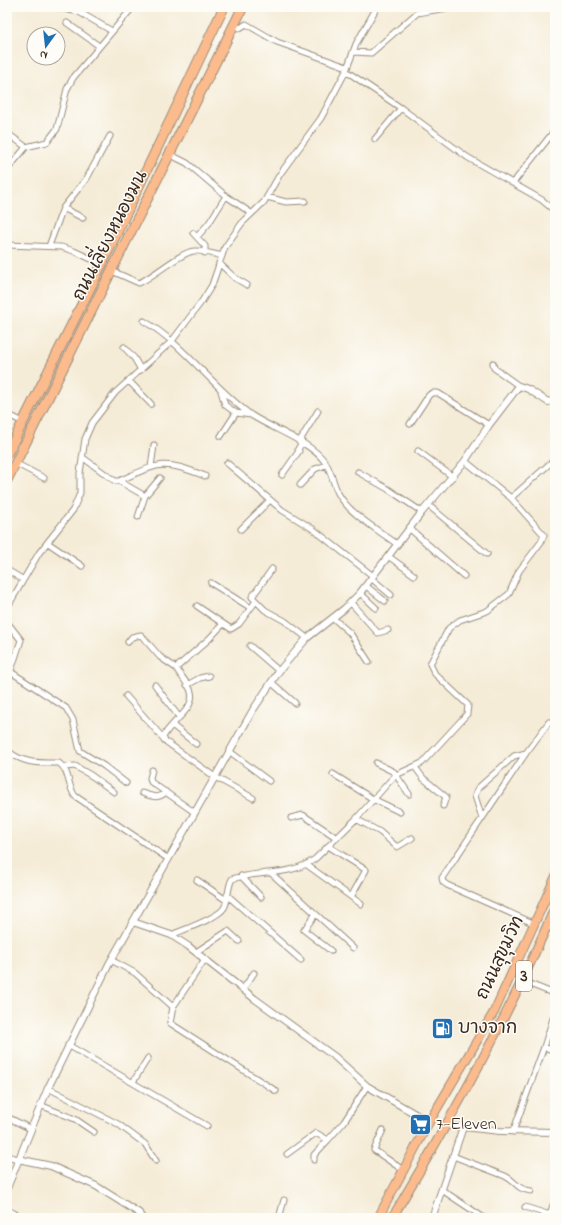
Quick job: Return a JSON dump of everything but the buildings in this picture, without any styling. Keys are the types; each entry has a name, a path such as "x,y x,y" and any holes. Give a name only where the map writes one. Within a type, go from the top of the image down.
{"highway":[{"name":"ถนนเลี่ยงหนองมน","path":"7,454 102,264 224,7"},
{"name":"ถนนเลี่ยงหนองมน","path":"7,480 243,7"},
{"path":"167,126 180,132"}],"main road":[{"name":"ถนนสุขุมวิท","path":"378,1218 429,1122 489,1021 555,878"},
{"name":"ถนนสุขุมวิท","path":"392,1218 491,1044 522,981 555,907"},
{"path":"429,1122 445,1125"}],"street":[{"path":"55,7 80,12 112,31"},
{"path":"7,170 26,147 47,142 57,130 67,89 73,78 131,9 122,7"},
{"path":"7,608 22,579 73,510 80,493 82,457 85,439 92,424 115,393 172,342 202,302 212,285 225,247 251,213 264,202 280,174 321,118 377,7"},
{"path":"353,52 371,53 418,13 454,7"},
{"path":"67,23 100,46"},
{"path":"234,26 239,28 246,24 278,42 346,69 467,156 542,200 555,211"},
{"path":"375,139 400,108"},
{"path":"513,183 555,130"},
{"path":"7,133 26,147"},
{"path":"48,246 63,208 87,178 110,136"},
{"path":"169,154 186,163 226,196 251,213"},
{"path":"205,253 205,246 195,235 209,223 226,196"},
{"path":"267,197 286,202 305,201"},
{"path":"63,208 83,218"},
{"path":"7,245 48,246 74,251 102,264"},
{"path":"112,271 139,283 188,252 193,251 222,256"},
{"path":"219,264 235,278 247,285"},
{"path":"144,321 161,331 221,391 252,415 300,442 325,462 338,494 343,500 358,515 397,544"},
{"path":"124,347 134,358 141,370"},
{"path":"493,364 494,368 519,386 528,389 548,402 555,400"},
{"path":"129,381 151,404"},
{"path":"7,1188 40,1105 68,1045 111,960 167,858 271,682 307,638 351,603 366,586 409,528 453,477 489,425 519,386"},
{"path":"221,391 225,405 236,413 252,415"},
{"path":"410,424 429,395 434,392 445,397 489,425"},
{"path":"282,475 299,451 298,449 300,442 318,411"},
{"path":"220,436 236,413"},
{"path":"7,414 23,422"},
{"path":"151,467 154,445"},
{"path":"418,451 453,477"},
{"path":"82,457 115,481 119,481 146,496"},
{"path":"511,498 555,459"},
{"path":"171,935 220,913 227,898 232,879 241,876 292,871 307,865 356,819 396,775 422,763 467,714 468,705 435,674 430,664 449,628 460,620 487,611 509,594 519,571 542,542 544,535 511,498 465,461"},
{"path":"15,463 44,478"},
{"path":"227,463 270,500 293,517 313,529 391,594"},
{"path":"119,481 151,467 162,465 176,465 205,476"},
{"path":"300,485 315,469 326,465"},
{"path":"358,472 388,489 422,512"},
{"path":"138,518 146,496 160,478"},
{"path":"241,529 270,500"},
{"path":"428,505 487,554"},
{"path":"409,528 464,576"},
{"path":"48,543 82,566"},
{"path":"388,556 414,575"},
{"path":"7,570 22,579"},
{"path":"272,570 252,597 265,610 285,621 307,638"},
{"path":"211,583 251,608"},
{"path":"366,586 385,601"},
{"path":"360,593 376,608"},
{"path":"197,606 231,629 239,624 256,601"},
{"path":"351,603 378,634 388,630"},
{"path":"333,618 350,633 369,662"},
{"path":"7,622 21,640 7,683"},
{"path":"176,668 209,639 223,624"},
{"path":"128,642 132,637 141,635 160,657 176,668 187,685 192,698 190,705 172,725 163,738"},
{"path":"250,646 279,671"},
{"path":"11,672 66,708 73,720 80,752 104,766 126,783"},
{"path":"187,685 200,678 209,676"},
{"path":"271,682 296,703"},
{"path":"155,685 179,717"},
{"path":"126,696 165,741 215,777 253,798"},
{"path":"535,924 442,882 443,874 549,722"},
{"path":"172,725 196,744"},
{"path":"7,750 12,755 28,763 59,763 65,767 75,766 114,792"},
{"path":"229,751 269,781"},
{"path":"482,818 474,796 478,788 514,756 526,753"},
{"path":"376,763 396,775 409,794"},
{"path":"65,767 71,789 75,796 167,858"},
{"path":"415,767 423,778 446,796 443,806"},
{"path":"152,770 150,778 151,782 194,812"},
{"path":"333,774 374,799 400,812"},
{"path":"142,793 153,797 162,796 166,792"},
{"path":"291,818 303,815 337,838"},
{"path":"356,819 380,832 397,847 412,838"},
{"path":"328,846 365,868 366,873 351,897"},
{"path":"307,865 360,904"},
{"path":"272,874 315,915 353,948"},
{"path":"241,876 261,897"},
{"path":"197,880 227,898 301,960"},
{"path":"315,915 304,930 331,951"},
{"path":"133,922 171,935 196,952 335,1057 367,1086 429,1122"},
{"path":"547,926 555,930"},
{"path":"196,952 228,931 239,941"},
{"path":"205,959 173,1007 170,1023 276,1091"},
{"path":"111,960 135,973 173,1007"},
{"path":"243,989 254,973"},
{"path":"522,981 555,994"},
{"path":"513,1132 555,1012"},
{"path":"68,1045 207,1126"},
{"path":"544,1047 555,1051"},
{"path":"133,1082 148,1058"},
{"path":"314,1160 314,1155 344,1122 367,1086"},
{"path":"48,1088 118,1124 145,1144 156,1161"},
{"path":"40,1105 75,1119 94,1132"},
{"path":"7,1117 31,1129"},
{"path":"445,1125 513,1132 555,1132"},
{"path":"433,1218 463,1127"},
{"path":"383,1130 374,1150 403,1170"},
{"path":"287,1154 316,1133 328,1140"},
{"path":"7,1156 51,1166 96,1186 139,1213 143,1218"},
{"path":"453,1156 506,1176 511,1179 519,1189 531,1191"},
{"path":"442,1190 484,1218"},
{"path":"279,1218 284,1200"},
{"path":"525,1207 550,1215 553,1205 555,1205"},
{"path":"7,1210 24,1218"}],"place":[{"name":"บางจาก","path":"442,1029"},
{"name":"7-Eleven","path":"420,1125"}]}
